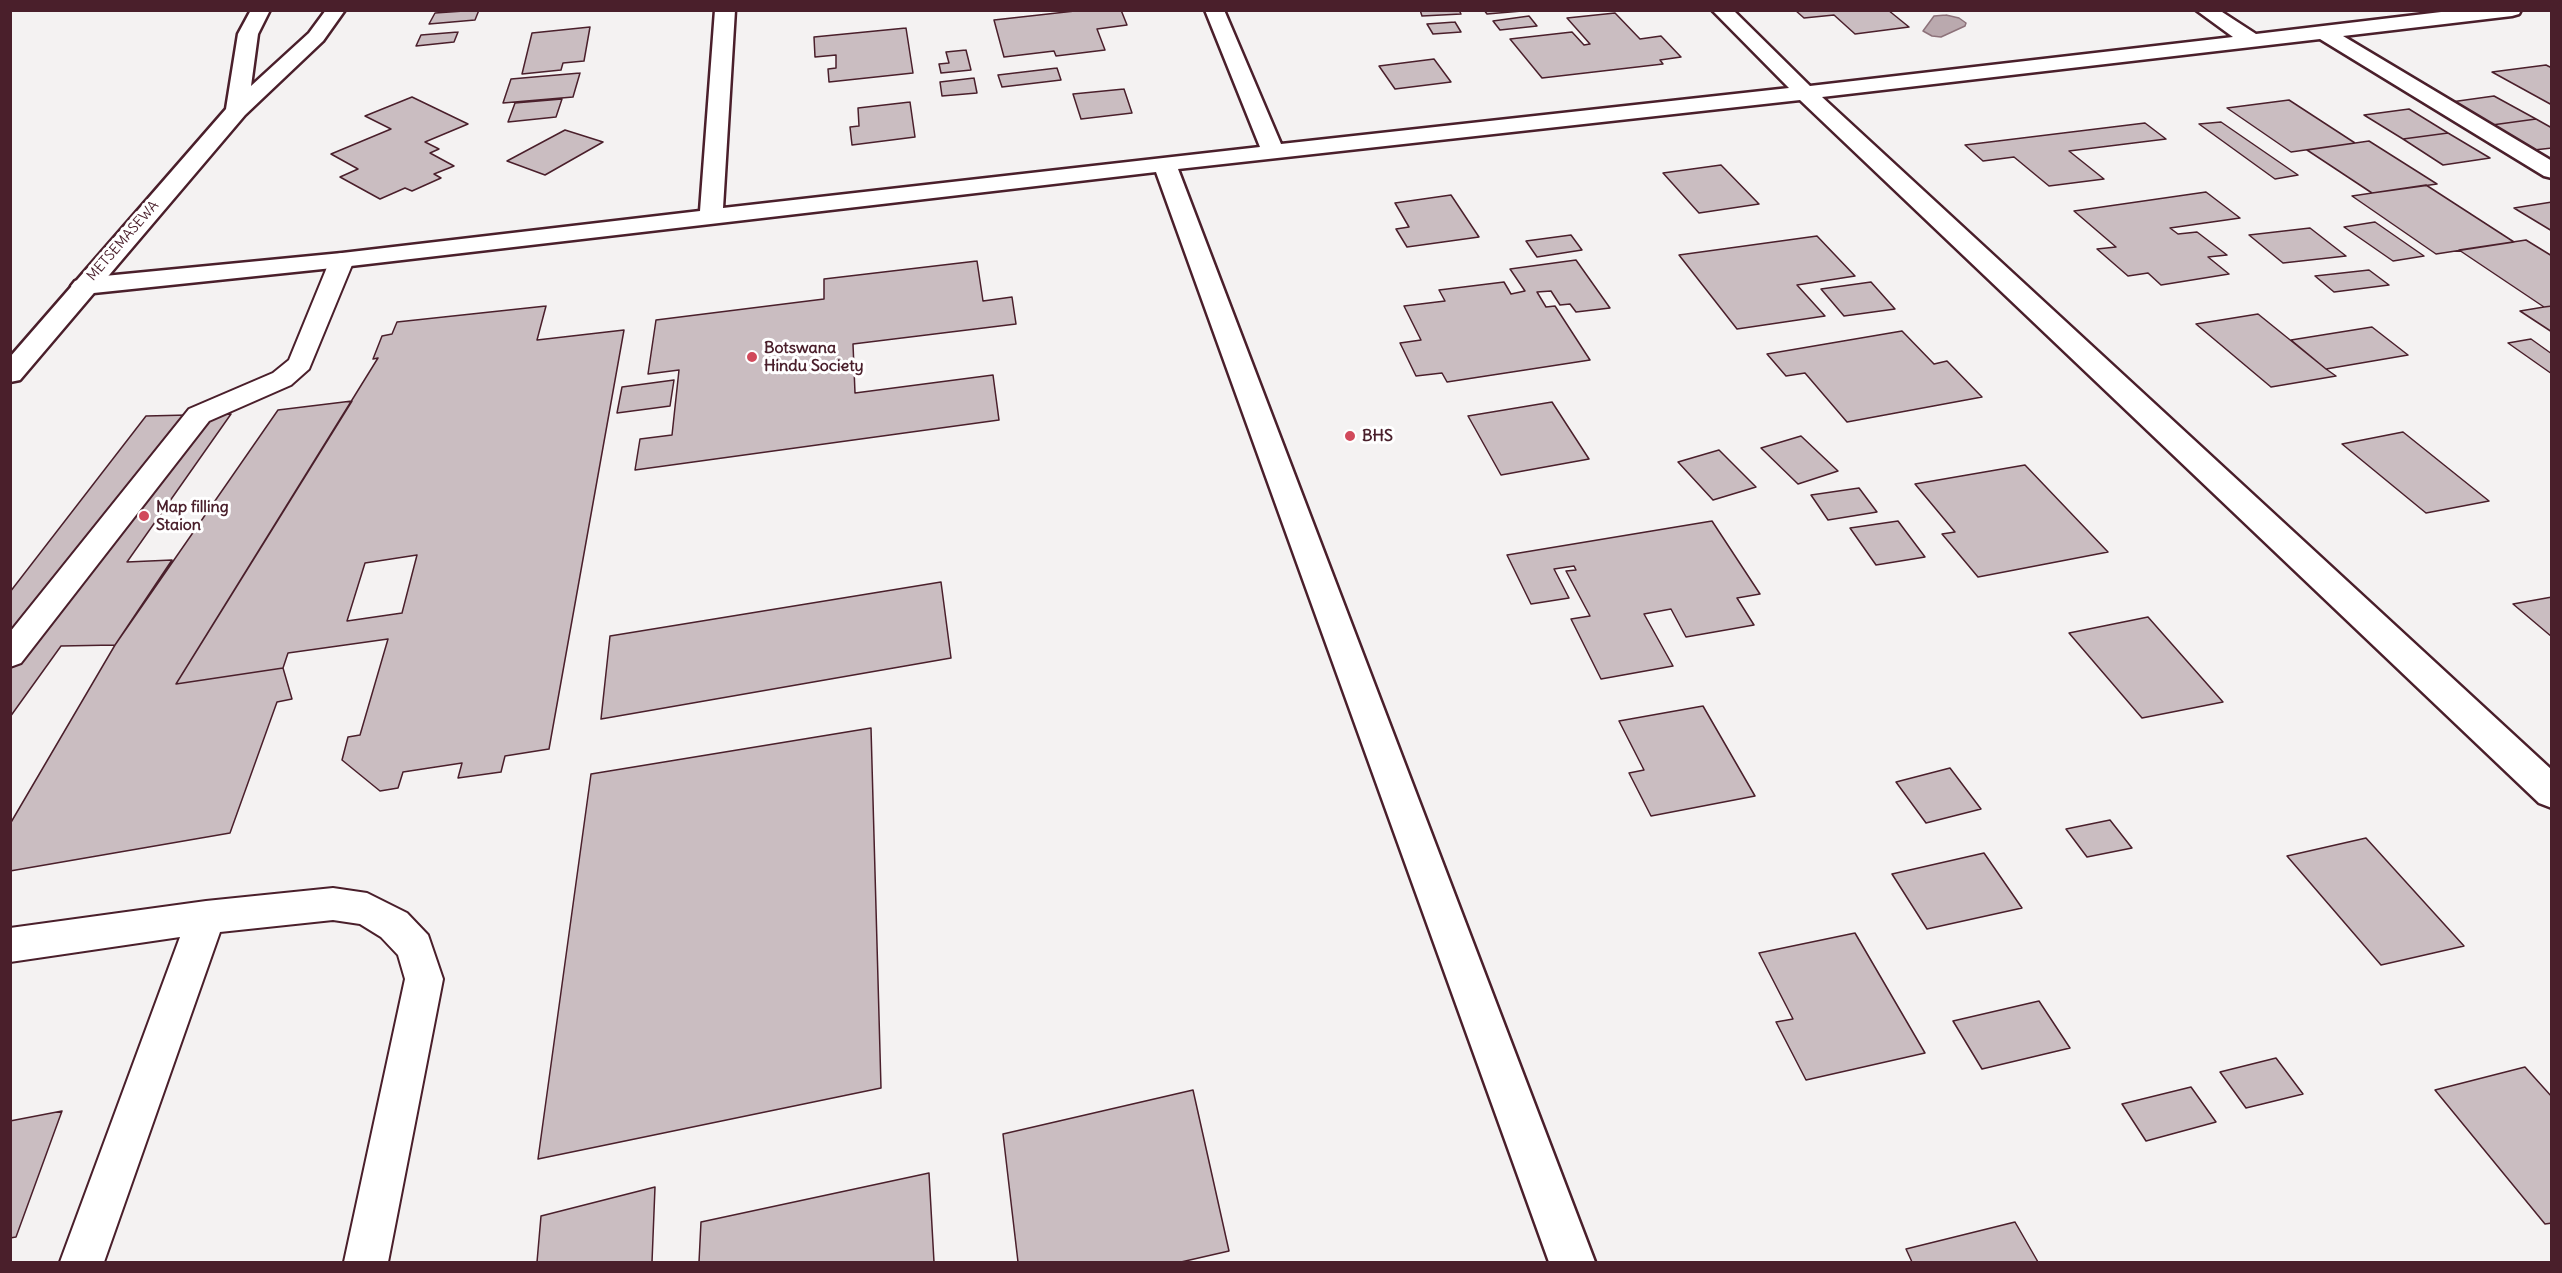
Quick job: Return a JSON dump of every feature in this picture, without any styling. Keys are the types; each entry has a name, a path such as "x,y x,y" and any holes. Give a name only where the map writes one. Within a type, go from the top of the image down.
{"street":[{"path":"237,110 248,34 261,10"},
{"name":"METSEMASEWA","path":"10,374 237,110 316,37 336,10"},
{"path":"711,217 725,10"},
{"path":"1214,10 1273,152"},
{"path":"1721,10 1805,93 2552,793"},
{"path":"2205,10 2253,41"},
{"path":"84,286 342,260 2512,10"},
{"path":"2323,33 2552,171"},
{"path":"1165,164 1572,1263"}],"lane":[{"path":"10,655 199,415 282,379 300,364 342,260"},
{"path":"10,945 206,917 333,904 367,909 394,925 415,948 424,979 366,1263"},
{"path":"82,1263 206,917"}],"shaded area":[{"path":"1946,15 1959,18 1966,23 1965,26 1941,37 1932,36 1923,31 1934,16"}],"building":[{"path":"479,10 475,20 429,24 435,13"},
{"path":"1084,10 1121,10 1127,25 1097,29 1105,50 1056,56 1054,51 1004,57 994,20"},
{"path":"1420,10 1459,10 1461,14 1422,16"},
{"path":"1484,10 1521,10 1522,11 1487,14"},
{"path":"1795,10 1888,10 1909,27 1855,34 1834,15 1804,18"},
{"path":"1615,13 1640,39 1661,36 1681,57 1660,60 1663,64 1542,78 1510,39 1572,32 1584,45 1590,44 1567,18"},
{"path":"1529,16 1537,26 1500,30 1493,21"},
{"path":"1455,22 1461,32 1433,34 1427,24"},
{"path":"590,27 584,61 563,63 561,70 522,74 532,33"},
{"path":"906,28 913,73 829,82 828,69 836,68 836,55 815,57 814,37"},
{"path":"458,32 454,42 416,46 421,35"},
{"path":"966,50 971,70 941,73 939,64 949,63 946,52"},
{"path":"1434,59 1451,82 1395,89 1379,66"},
{"path":"2546,65 2552,68 2552,105 2492,72"},
{"path":"1057,68 1061,80 1002,87 998,75"},
{"path":"580,73 573,97 503,103 511,79"},
{"path":"974,78 977,93 942,96 940,82"},
{"path":"1124,89 1132,113 1081,119 1073,94"},
{"path":"2494,96 2536,119 2492,125 2451,102"},
{"path":"412,97 468,124 425,142 439,149 430,153 454,166 434,174 441,178 412,191 405,188 380,199 340,177 358,169 331,154 391,129 365,116"},
{"path":"562,99 556,117 508,122 515,103"},
{"path":"2289,100 2355,143 2291,152 2227,108"},
{"path":"910,102 915,137 852,145 850,127 859,126 858,108"},
{"path":"2409,109 2448,133 2403,139 2364,115"},
{"path":"2536,119 2552,128 2552,148 2534,150 2492,125"},
{"path":"2221,122 2298,175 2275,179 2199,124"},
{"path":"2145,123 2166,139 2069,151 2104,179 2049,186 2014,157 1983,161 1965,145"},
{"path":"565,130 603,142 545,175 507,161"},
{"path":"2448,133 2490,158 2443,165 2403,139"},
{"path":"2369,141 2437,184 2372,193 2307,150"},
{"path":"1721,165 1759,204 1699,213 1663,173"},
{"path":"2426,185 2514,242 2436,254 2352,196"},
{"path":"2206,192 2240,218 2170,228 2178,234 2197,232 2227,255 2208,257 2229,274 2161,285 2148,273 2128,276 2097,249 2116,247 2074,211"},
{"path":"1451,195 1479,237 1407,247 1396,229 1409,227 1395,203"},
{"path":"2552,202 2552,231 2514,208"},
{"path":"2375,222 2424,256 2393,261 2344,227"},
{"path":"2310,228 2346,256 2283,263 2249,235"},
{"path":"1571,235 1582,250 1537,257 1526,241"},
{"path":"1817,236 1855,276 1797,285 1825,316 1737,329 1679,255"},
{"path":"2526,240 2552,256 2552,306 2544,307 2459,250"},
{"path":"1576,260 1610,308 1576,312 1570,304 1560,305 1551,291 1537,292 1546,307 1555,306 1590,360 1447,382 1442,373 1416,376 1400,343 1421,340 1404,306 1445,301 1439,290 1504,282 1511,294 1525,291 1510,269"},
{"name":"Botswana Hindu Society","path":"977,261 983,301 1012,297 1016,324 853,344 855,393 993,375 999,420 635,470 640,439 672,435 679,370 648,374 656,320 824,299 824,279"},
{"path":"2369,270 2389,285 2334,292 2315,276"},
{"path":"1871,282 1895,309 1844,316 1821,289"},
{"path":"546,306 537,340 624,330 549,749 505,756 501,772 458,778 462,763 403,772 398,788 380,791 342,760 348,737 360,735 388,639 288,653 283,668 176,684 378,358 373,359 382,336 392,334 397,322","holes":["417,555 402,613 347,621 365,563"]},
{"path":"2552,306 2552,332 2520,311 2544,307"},
{"path":"2258,314 2336,376 2271,387 2196,324"},
{"path":"2372,327 2408,355 2326,369 2291,340"},
{"path":"1902,331 1934,364 1947,361 1982,397 1847,422 1805,373 1786,376 1767,354"},
{"path":"2531,339 2552,354 2552,374 2508,343"},
{"path":"674,380 670,406 617,413 622,387"},
{"path":"352,401 176,684 283,668 292,699 277,702 230,833 10,871 10,824 115,645 278,410"},
{"path":"1552,402 1589,459 1501,475 1468,416"},
{"path":"231,414 127,562 172,560 115,645 61,646 10,717 10,592 146,416"},
{"path":"2403,432 2489,501 2426,513 2342,444"},
{"path":"1801,436 1838,471 1798,484 1761,448"},
{"path":"1719,450 1756,487 1713,500 1678,462"},
{"path":"2025,465 2108,552 1978,577 1942,534 1955,532 1915,484"},
{"path":"1859,488 1877,512 1828,520 1811,495"},
{"path":"1712,521 1760,594 1737,598 1754,625 1686,637 1671,609 1644,614 1673,666 1601,679 1571,619 1590,616 1566,571 1576,570 1574,566 1554,569 1569,598 1531,604 1507,555"},
{"path":"1898,521 1925,557 1876,565 1850,528"},
{"path":"941,582 951,658 601,719 610,636"},
{"path":"2552,597 2552,637 2513,604"},
{"path":"2148,617 2223,702 2142,718 2069,633"},
{"path":"1703,706 1755,796 1651,816 1629,773 1644,770 1619,721"},
{"path":"871,728 881,1088 538,1159 591,774"},
{"path":"1950,768 1981,809 1926,823 1896,782"},
{"path":"2110,820 2132,848 2087,857 2066,829"},
{"path":"2366,838 2464,946 2381,965 2287,856"},
{"path":"1984,853 2022,908 1927,929 1892,874"},
{"path":"1855,933 1925,1053 1806,1080 1776,1022 1793,1019 1759,953"},
{"path":"2039,1001 2070,1048 1982,1069 1953,1021"},
{"path":"2276,1058 2303,1094 2246,1108 2220,1072"},
{"path":"2525,1067 2552,1097 2552,1223 2545,1224 2435,1090"},
{"path":"2191,1087 2216,1122 2146,1141 2122,1104"},
{"path":"1193,1090 1229,1251 1181,1262 1018,1262 1003,1134"},
{"path":"62,1111 16,1237 10,1238 10,1121"},
{"path":"929,1173 934,1262 699,1262 701,1222"},
{"path":"655,1187 652,1262 537,1262 541,1216"},
{"path":"2015,1222 2038,1262 1912,1262 1906,1249"}],"place":[{"name":"Botswana Hindu Society","path":"752,357"},
{"name":"BHS","path":"1350,436"},
{"name":"Map filling Staion","path":"144,516"}]}
